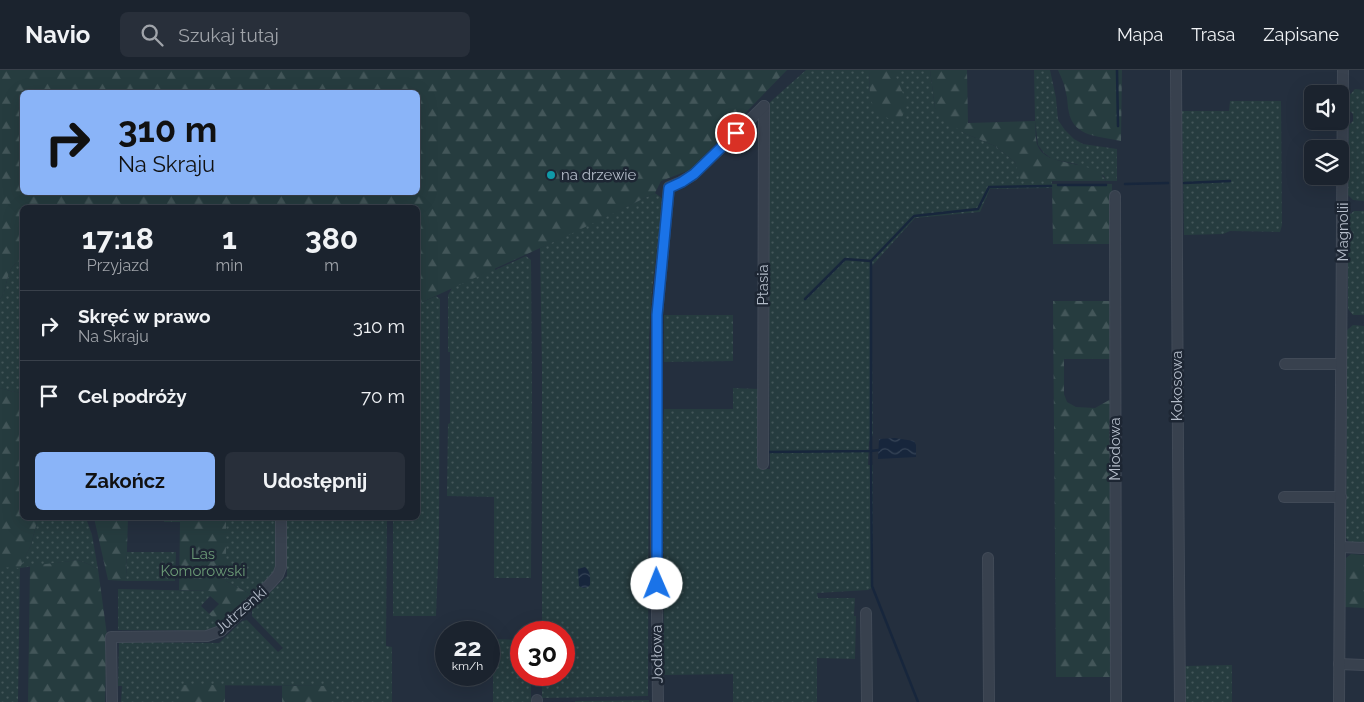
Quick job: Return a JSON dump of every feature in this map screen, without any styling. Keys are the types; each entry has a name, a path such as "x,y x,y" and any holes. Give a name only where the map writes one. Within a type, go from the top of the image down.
{"street":[{"name":"Kokosowa","path":"1176,70 1180,702"},
{"name":"Magnolii","path":"1339,702 1344,70"},
{"name":"Ptasia","path":"669,188 694,174 764,106 763,464"},
{"name":"Jodłowa","path":"658,702 656,526 657,315 669,188"},
{"name":"Miodowa","path":"1115,196 1116,702"},
{"path":"1284,364 1341,364"},
{"path":"1284,497 1341,497"},
{"name":"Jutrzenki","path":"112,702 111,636 207,636 221,631 280,572 282,520"},
{"path":"1340,547 1364,548"},
{"path":"988,558 989,702"},
{"path":"866,614 867,702"},
{"path":"1339,664 1364,665"}],"green space":[{"path":"0,70 787,70 690,170 661,181 655,193 420,303 420,205 20,205 20,261 16,263 10,272 0,299"},
{"path":"806,70 869,70 870,94 895,75 895,70 930,70 935,108 964,133 995,146 1015,162 1022,181 1052,181 1052,188 990,189 980,212 915,218 871,267 873,435 869,442 868,465 873,465 873,587 868,590 817,593 818,598 855,598 855,659 817,658 817,702 733,702 733,674 664,675 662,456 664,409 733,409 733,388 759,389 759,469 770,469 769,103"},
{"path":"869,70 895,70 905,103 905,109 900,121 895,122 873,107 870,94"},
{"path":"930,70 967,70 968,123 1035,121 1036,141 1042,152 1059,161 1091,169 1100,174 1106,181 1021,181 1015,162 995,146 964,133 946,121 935,108"},
{"path":"1034,70 1050,70 1056,98 1058,120 1074,139 1083,144 1117,149 1117,181 1106,181 1104,176 1076,164 1052,159 1038,145 1035,121"},
{"path":"1058,70 1122,70 1121,141 1097,137 1083,132 1077,127 1069,113 1065,87"},
{"path":"1355,89 1364,90 1364,201 1353,200 1348,195 1349,125 1353,121 1353,114 1349,110 1349,96"},
{"path":"1230,101 1281,101 1282,225 1280,232 1230,231 1223,234 1184,235 1182,111 1229,111"},
{"path":"1052,184 1112,184 1112,244 1053,244"},
{"path":"655,193 663,199 652,291 649,337 648,696 542,698 542,686 575,686 575,621 542,621 540,248"},
{"path":"1354,211 1364,211 1364,315 1353,315 1348,309 1348,216"},
{"path":"526,256 531,260 531,578 494,578 494,497 447,496 448,424 450,423 448,295 452,288"},
{"path":"20,261 20,393 0,388 0,299 10,272 16,263"},
{"path":"436,296 440,299 439,535 436,616 393,616 393,520 420,520 420,303"},
{"path":"1053,301 1111,301 1111,359 1064,359 1064,394 1067,402 1076,407 1095,408 1111,399 1111,677 1056,677"},
{"path":"664,315 733,315 733,361 664,362"},
{"path":"1353,325 1364,326 1364,545 1351,544 1346,538 1347,330"},
{"path":"0,388 20,393 20,520 37,520 31,545 20,568 0,567"},
{"path":"37,520 87,520 92,535 98,569 78,560 20,568 18,702 0,702 0,567 20,567 31,545"},
{"name":"Las Komorowski","path":"94,520 128,520 126,581 108,580"},
{"name":"Las Komorowski","path":"164,520 226,520 226,581 252,595 221,625 209,614 219,604 210,596 210,591 179,590 180,522 164,522"},
{"path":"226,520 276,520 275,571 252,595 226,581"},
{"path":"287,520 387,520 386,646 392,647 392,702 331,702 330,686 180,685 179,702 121,702 122,686 118,686 119,642 122,640 126,642 219,643 242,621 247,620 278,652 283,648 252,616 252,610 287,576"},
{"path":"127,552 176,552 175,581 126,581"},
{"path":"1351,554 1364,555 1364,608 1345,607 1346,558"},
{"path":"78,560 98,569 107,635 105,702 28,702 30,566"},
{"path":"118,589 210,591 210,596 201,606 221,625 216,631 118,630"},
{"path":"500,639 510,640 510,686 531,686 531,702 493,702 493,686 500,686"},
{"path":"1232,665 1232,702 1185,702 1184,666"},
{"path":"179,685 225,685 225,702 179,702"},
{"path":"282,686 331,686 331,702 282,702"},
{"path":"649,700 649,702 575,702 575,701"}],"water":[{"path":"895,438 914,441 916,457 878,459 879,439"},
{"path":"585,567 589,573 590,585 583,588 579,586 578,569"}],"waterway":[{"path":"1117,70 1118,126"},
{"path":"1184,183 1230,181"},
{"path":"1125,184 1168,183"},
{"path":"1058,185 1106,185"},
{"path":"767,452 871,451 871,261 914,216 978,209 989,187 1051,186"},
{"path":"805,299 845,259 871,261"},
{"path":"879,450 871,451 872,586 918,702"}],"place":[{"name":"na drzewie","path":"551,175"}],"route":[{"path":"657,584 657,315 669,188 694,174 736,133"}]}
